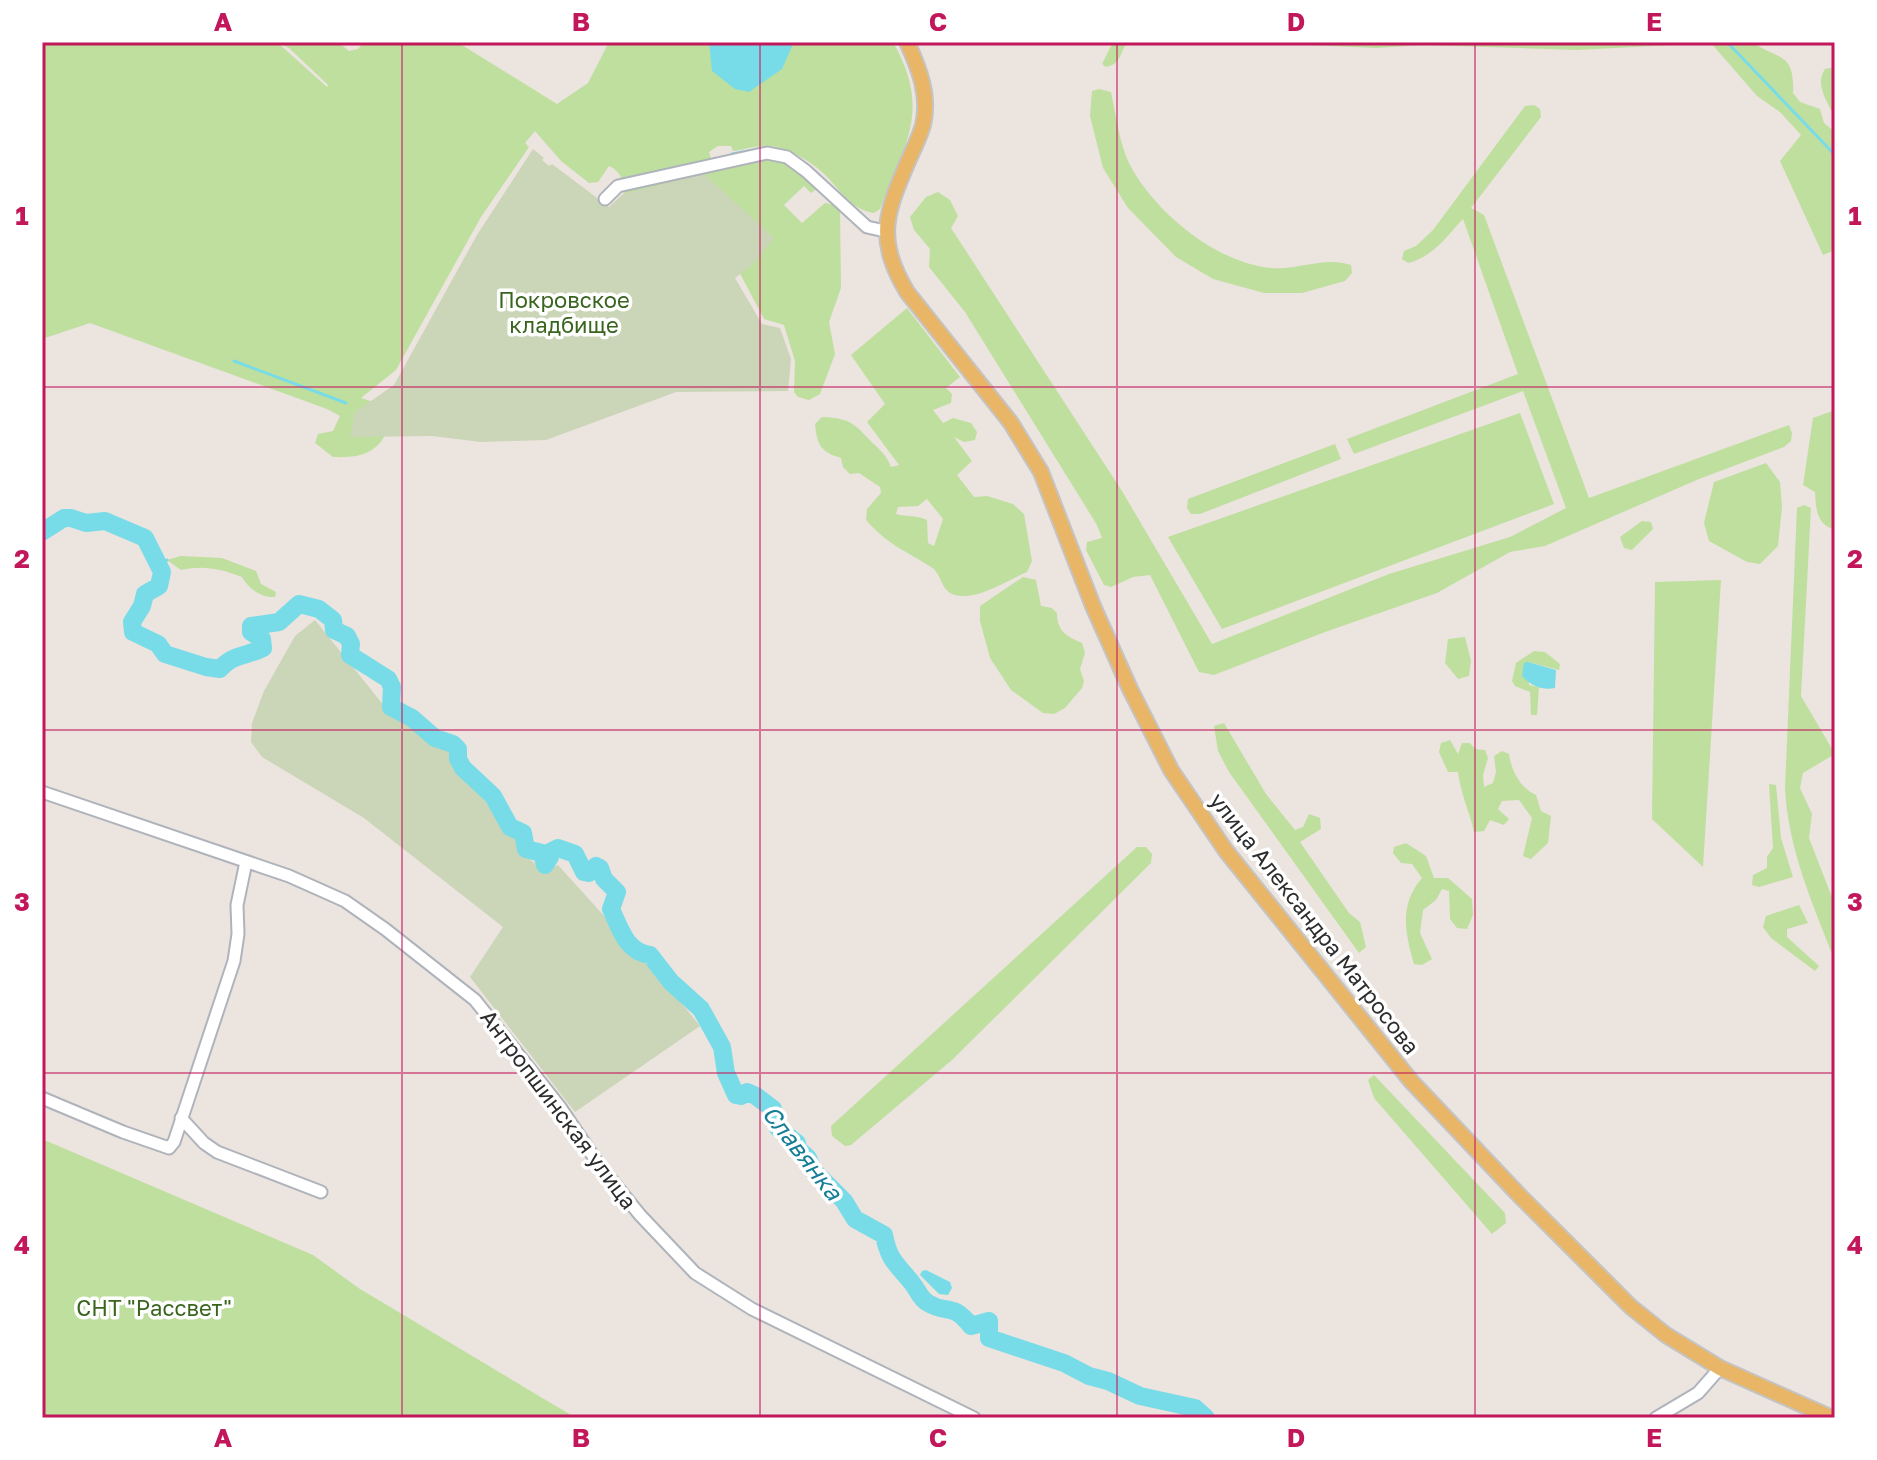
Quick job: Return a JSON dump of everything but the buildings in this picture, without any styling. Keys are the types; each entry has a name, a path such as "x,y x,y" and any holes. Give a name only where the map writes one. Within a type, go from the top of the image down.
{"main road":[{"path":"885,231 890,208 923,124 924,85 907,42"},
{"name":"улица Александра Матросова","path":"885,231 887,251 907,292 1011,423 1041,472 1093,606 1130,689 1171,770 1226,851 1411,1081 1631,1307 1666,1335 1720,1368 1832,1418"}],"street":[{"path":"605,199 618,186 767,153 787,157 867,227 885,231"},
{"name":"Антропшинская улица","path":"42,792 289,876 345,901 475,1000 560,1107 597,1162 640,1215 695,1273 752,1309 974,1418"},
{"path":"42,1098 169,1148 174,1142 234,961 238,934 237,905 246,862"},
{"path":"181,1118 217,1152 321,1192"},
{"path":"1656,1418 1698,1393 1720,1368"}],"green space":[{"path":"42,42 65,45 69,42 338,42 349,51 358,49 364,42 457,42 557,104 588,83 609,42 893,42 905,66 913,108 910,127 880,209 874,213 855,205 818,168 787,150 766,146 733,151 731,146 718,146 709,152 711,158 719,160 774,156 819,187 811,193 804,186 784,205 802,223 825,203 834,205 840,211 841,288 829,322 835,354 820,394 809,400 798,397 794,392 795,361 784,325 764,319 735,264 625,206 624,188 615,169 609,166 598,182 589,183 561,161 535,131 525,143 529,147 481,217 396,370 361,398 377,403 386,433 377,446 364,454 333,457 315,443 318,434 333,431 340,416 327,409 90,323 42,339","holes":["278,43 289,48 328,85 327,87"]},
{"path":"1113,42 1127,42 1117,61 1106,67 1102,64"},
{"path":"1243,42 1752,42 1783,58 1791,70 1793,93 1800,102 1820,109 1824,123 1835,132 1835,250 1823,255 1780,161 1801,135 1780,112 1757,96 1711,43 1577,50 1424,45 1376,48"},
{"path":"1835,67 1835,118 1823,94 1821,81 1825,69"},
{"path":"1092,91 1111,92 1123,146 1140,181 1170,216 1189,232 1230,257 1251,264 1282,268 1331,262 1351,265 1352,273 1345,281 1302,293 1264,293 1213,279 1176,257 1128,208 1103,168 1090,116"},
{"path":"1534,105 1540,109 1541,117 1471,208 1484,215 1589,498 1789,425 1791,441 1784,447 1699,479 1545,546 1510,552 1437,593 1214,675 1199,672 1150,575 1133,577 1111,587 1104,585 1086,550 1087,542 1102,538 1097,525 965,312 929,267 930,249 914,230 910,217 926,197 938,192 950,200 958,216 951,228 1122,491 1212,644 1389,574 1510,537 1566,508 1523,391 1354,454 1347,439 1518,374 1463,219 1425,256 1408,263 1402,259 1404,251 1416,246 1433,230 1525,106"},
{"name":"Покровское кладбище","path":"533,149 549,166 552,164 609,207 623,194 704,174 774,238 752,265 735,278 762,324 780,328 791,359 788,391 676,392 546,440 481,442 432,436 350,437 355,412 394,385 477,235"},
{"path":"907,308 960,377 946,388 952,394 951,403 933,410 943,423 953,418 971,423 977,432 975,440 964,442 954,437 972,461 957,475 974,497 987,496 1013,504 1024,514 1032,561 1027,572 982,592 955,595 947,590 931,567 890,542 866,520 867,509 881,493 880,487 859,473 850,474 843,467 841,458 825,450 817,437 815,424 822,417 848,421 881,451 891,467 899,465 867,422 885,404 851,355","holes":["927,499 943,519 934,546 928,543 927,520 896,514 898,507 918,506"]},
{"path":"1835,410 1835,530 1821,520 1815,492 1803,485 1813,418"},
{"path":"1520,413 1554,504 1222,629 1168,537"},
{"path":"1335,444 1341,459 1200,514 1191,514 1187,508 1188,499"},
{"path":"1766,463 1780,482 1782,507 1778,546 1760,564 1747,562 1709,541 1704,523 1714,482"},
{"path":"1804,505 1811,508 1801,696 1835,754 1803,773 1800,788 1812,814 1809,838 1835,905 1835,961 1796,855 1785,788 1797,508"},
{"path":"1642,521 1651,522 1653,529 1632,550 1624,548 1620,537"},
{"path":"181,556 222,558 256,571 261,584 276,592 275,597 256,592 242,577 234,574 205,568 181,570 167,560"},
{"path":"1023,577 1036,580 1041,606 1052,608 1057,613 1061,629 1082,643 1085,653 1080,669 1084,681 1082,688 1065,708 1054,714 1043,713 1011,690 990,658 980,621 980,606"},
{"path":"1721,580 1703,867 1652,819 1655,582"},
{"path":"315,620 385,707 423,736 450,749 462,775 481,789 515,833 520,852 545,871 558,865 700,1026 575,1112 470,977 503,927 364,818 262,757 251,742 252,723 264,691 295,636"},
{"path":"1465,637 1471,661 1469,676 1458,679 1445,663 1448,639"},
{"path":"1534,651 1545,652 1560,664 1559,670 1528,662 1529,685 1539,687 1537,715 1531,715 1530,692 1515,686 1512,681 1516,663"},
{"path":"1224,723 1266,794 1295,830 1303,827 1309,814 1320,818 1321,829 1300,842 1349,913 1360,922 1366,947 1359,953 1229,772 1218,751 1214,726"},
{"path":"1450,740 1458,754 1462,743 1485,750 1488,758 1483,775 1484,787 1493,783 1496,772 1494,756 1502,751 1509,754 1518,778 1536,795 1541,811 1551,816 1548,843 1531,859 1523,856 1532,818 1519,800 1502,801 1498,809 1509,819 1504,825 1490,820 1484,831 1474,832 1458,772 1448,772 1439,752 1441,743"},
{"path":"1769,784 1776,785 1781,838 1793,877 1759,887 1752,885 1753,875 1767,868 1767,857 1773,848"},
{"path":"1406,843 1426,856 1434,878 1448,878 1472,899 1473,915 1467,929 1457,928 1450,919 1449,891 1442,889 1436,900 1423,910 1420,933 1432,959 1422,965 1414,964 1406,919 1410,898 1422,878 1412,864 1401,863 1393,853 1394,847"},
{"path":"1137,847 1146,847 1152,854 1151,863 952,1060 851,1145 845,1146 832,1136 831,1126"},
{"path":"1799,905 1808,923 1787,929 1787,937 1819,966 1815,971 1771,938 1763,927 1766,916"},
{"path":"1374,1075 1505,1213 1506,1223 1492,1234 1374,1098 1368,1080"},
{"name":"СНТ \"Рассвет\"","path":"42,1139 313,1255 360,1289 576,1418 42,1418"}],"water":[{"path":"709,42 794,42 782,69 749,92 735,89 712,71"},
{"path":"1524,663 1556,670 1555,688 1541,688 1525,679 1522,676"},
{"path":"926,1270 950,1282 952,1288 948,1295 939,1294 920,1275"}],"waterway":[{"path":"1727,42 1835,155"},
{"path":"732,154 754,150"},
{"path":"234,361 346,403"},
{"name":"Славянка","path":"42,532 64,518 71,518 86,523 105,521 145,538 162,572 159,586 145,594 132,622 133,632 158,644 165,654 206,667 220,669 235,658 263,648 262,639 251,632 251,626 279,622 299,604 319,609 333,620 334,630 347,636 351,644 350,655 388,679 392,687 391,707 412,718 435,738 458,749 458,759 463,768 493,796 510,827 523,833 526,849 542,853 545,865 550,852 558,848 575,854 584,872 589,873 596,866 600,868 604,879 617,892 611,909 625,938 635,949 650,955 671,982 701,1009 722,1047 726,1073 736,1095 747,1092 773,1109 778,1128 797,1143 813,1170 844,1201 855,1219 884,1235 891,1257 925,1301 954,1311 971,1326 989,1321 989,1338 1064,1363 1140,1396 1195,1408 1206,1418"},
{"path":"159,567 167,560"}]}
